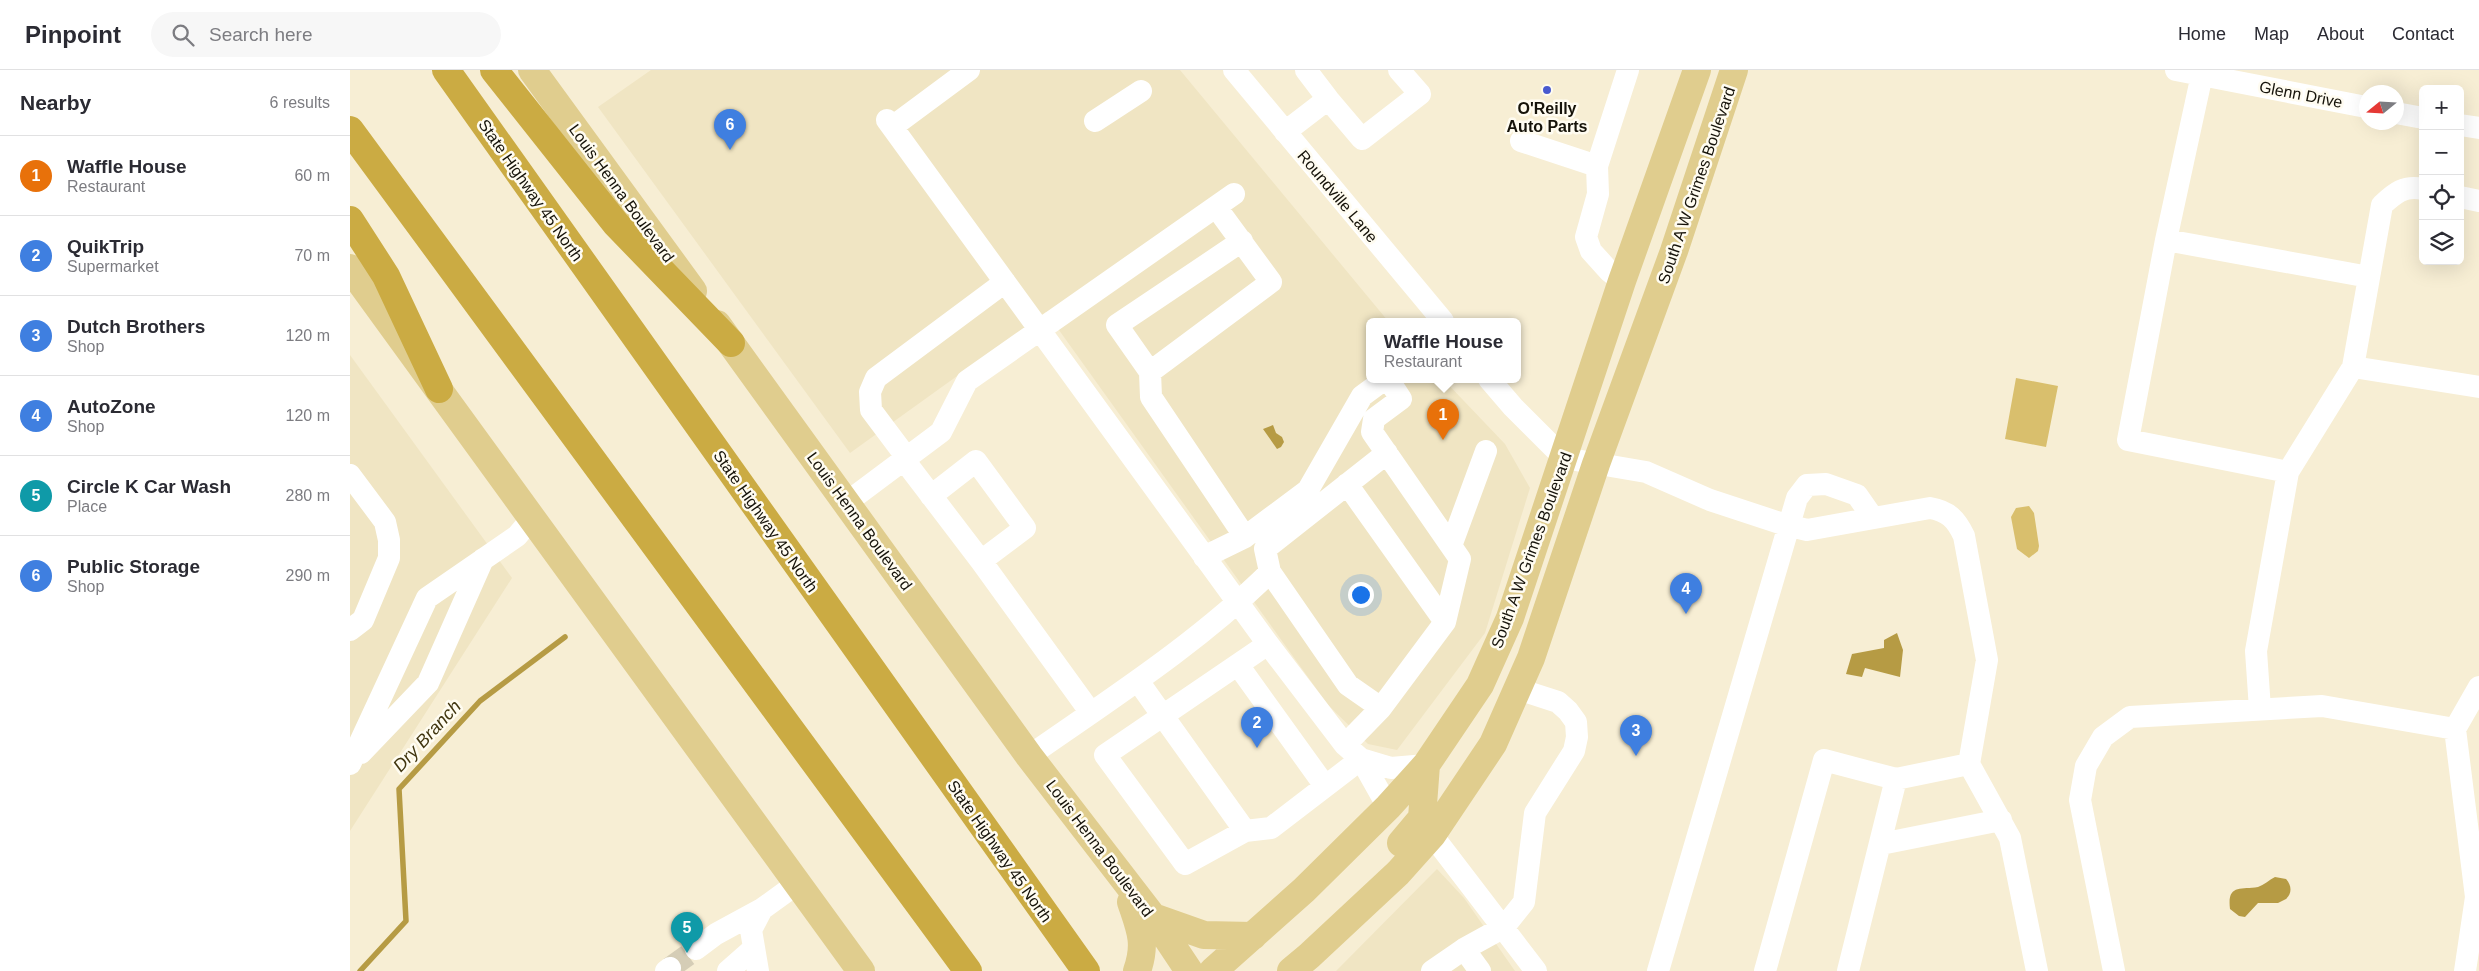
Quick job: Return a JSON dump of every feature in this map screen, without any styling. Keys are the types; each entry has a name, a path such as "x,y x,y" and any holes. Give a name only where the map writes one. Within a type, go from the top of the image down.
{"highway":[{"name":"State Highway 45 North","path":"446,70 1086,971"},
{"path":"494,70 616,224 731,344"},
{"path":"350,130 968,971"},
{"path":"350,220 386,276 439,389"}],"main road":[{"name":"Louis Henna Boulevard","path":"532,70 1029,756 1153,917 1189,971"},
{"name":"South A W Grimes Boulevard","path":"1213,971 1304,890 1388,807 1426,765 1480,685 1510,618 1622,281 1697,70"},
{"name":"South A W Grimes Boulevard","path":"1291,971 1398,873 1432,835 1493,744 1518,690 1596,464 1674,251 1734,70"},
{"path":"350,268 533,517 861,971"},
{"path":"1366,903 1373,874 1422,818 1426,765"},
{"path":"1122,877 1144,938 1141,960 1137,971"},
{"path":"1153,917 1204,935 1252,936"}],"street":[{"path":"969,70 890,124 1268,644 1353,752 1388,807"},
{"name":"Roundville Lane","path":"1234,70 1440,318"},
{"path":"1306,70 1328,100 1362,139 1420,94 1399,70"},
{"path":"1622,281 1608,271 1591,251 1586,237 1598,194 1597,166 1628,70"},
{"name":"Glenn Drive","path":"2176,70 2203,73 2359,106"},
{"path":"2203,73 2166,240 2128,440 2288,472"},
{"path":"1095,121 1141,91"},
{"path":"1285,132 1328,100"},
{"path":"2404,114 2419,117"},
{"path":"2464,126 2479,128"},
{"path":"1521,140 1597,166"},
{"path":"2260,709 2256,651 2288,472 2353,367 2382,205 2397,192 2411,187 2419,188"},
{"path":"846,503 941,432 967,381 1234,194"},
{"path":"2464,198 2479,201"},
{"path":"1150,372 1271,282 1216,207"},
{"path":"1242,240 1117,326 1150,372 1151,397 1245,537"},
{"path":"2166,240 2369,276"},
{"path":"1005,282 876,378 870,392 871,410 931,496 981,561 1091,713"},
{"path":"2353,367 2479,387"},
{"path":"1204,557 1245,537 1308,490 1362,396 1380,383"},
{"path":"1268,644 1105,755 1185,864 1244,831 1271,828 1325,786 1353,752 1381,708 1444,622 1460,559 1372,432 1374,420 1400,400 1389,383"},
{"path":"1492,383 1513,407 1564,458 1646,472 1710,500 1788,525 1807,530 1930,508 1943,510 1957,521 1964,536 1987,660 1969,764 2010,838 2037,971"},
{"path":"1451,546 1486,451"},
{"path":"1381,708 1348,685 1270,572 1265,549 1386,453"},
{"path":"931,496 976,461 1025,528 981,561"},
{"path":"350,475 385,522 389,549 389,558 363,620 350,630"},
{"path":"1347,484 1444,622"},
{"path":"1658,971 1797,498 1807,485 1826,484 1857,495 1873,518"},
{"path":"350,764 427,598 517,536 533,517"},
{"path":"350,764 428,683 483,559"},
{"path":"1029,756 1138,681 1238,603 1270,572"},
{"path":"1238,664 1325,786"},
{"path":"1138,681 1244,831"},
{"path":"2465,971 2476,897 2455,729 2479,687"},
{"path":"1432,971 1464,949 1504,927 1524,902 1535,813 1574,751 1578,737 1576,722 1558,702 1518,690"},
{"path":"2114,971 2080,800 2086,766 2104,737 2130,717 2322,706 2455,729"},
{"path":"1353,752 1391,768 1426,765"},
{"path":"1765,971 1824,760 1896,779 1969,764"},
{"path":"1848,971 1896,779"},
{"path":"1881,844 2000,820"},
{"path":"1432,835 1536,971"},
{"path":"696,949 716,934 762,909 798,882"},
{"path":"758,971 751,930 762,909"},
{"path":"728,971 753,949"},
{"path":"1464,949 1480,971"}],"shaded area":[{"path":"651,70 1180,70 1386,318 1366,318 1366,383 1447,383 1505,444 1530,488 1485,633 1397,750 1368,744 1328,705 1046,312 850,453 598,107"},
{"path":"350,355 512,578 350,831"},
{"path":"2016,378 2058,386 2046,447 2005,439"},
{"path":"1273,425 1276,433 1282,437 1284,442 1277,449 1263,429"},
{"path":"2029,506 2034,513 2039,546 2038,551 2029,558 2017,549 2011,517 2016,508"},
{"path":"1897,633 1903,650 1900,677 1865,668 1862,677 1846,674 1852,654 1884,648 1884,640"},
{"path":"1437,869 1464,898 1515,971 1336,971"},
{"path":"2275,877 2286,879 2289,884 2290,892 2286,899 2278,903 2258,903 2245,917 2239,916 2230,909 2233,892 2240,889 2258,887"}],"waterway":[{"name":"Dry Branch","path":"360,971 406,921 399,789 480,701 565,637"}],"tunnel":[{"path":"670,968 696,949"}],"place":[{"name":"O'Reilly Auto Parts","path":"1547,90"},
{"name":"Public Storage","path":"730,150"},
{"name":"Waffle House","path":"1443,440"},
{"name":"AutoZone","path":"1686,614"},
{"name":"QuikTrip","path":"1257,748"},
{"name":"Dutch Brothers","path":"1636,756"},
{"name":"Circle K Car Wash","path":"687,953"}]}
